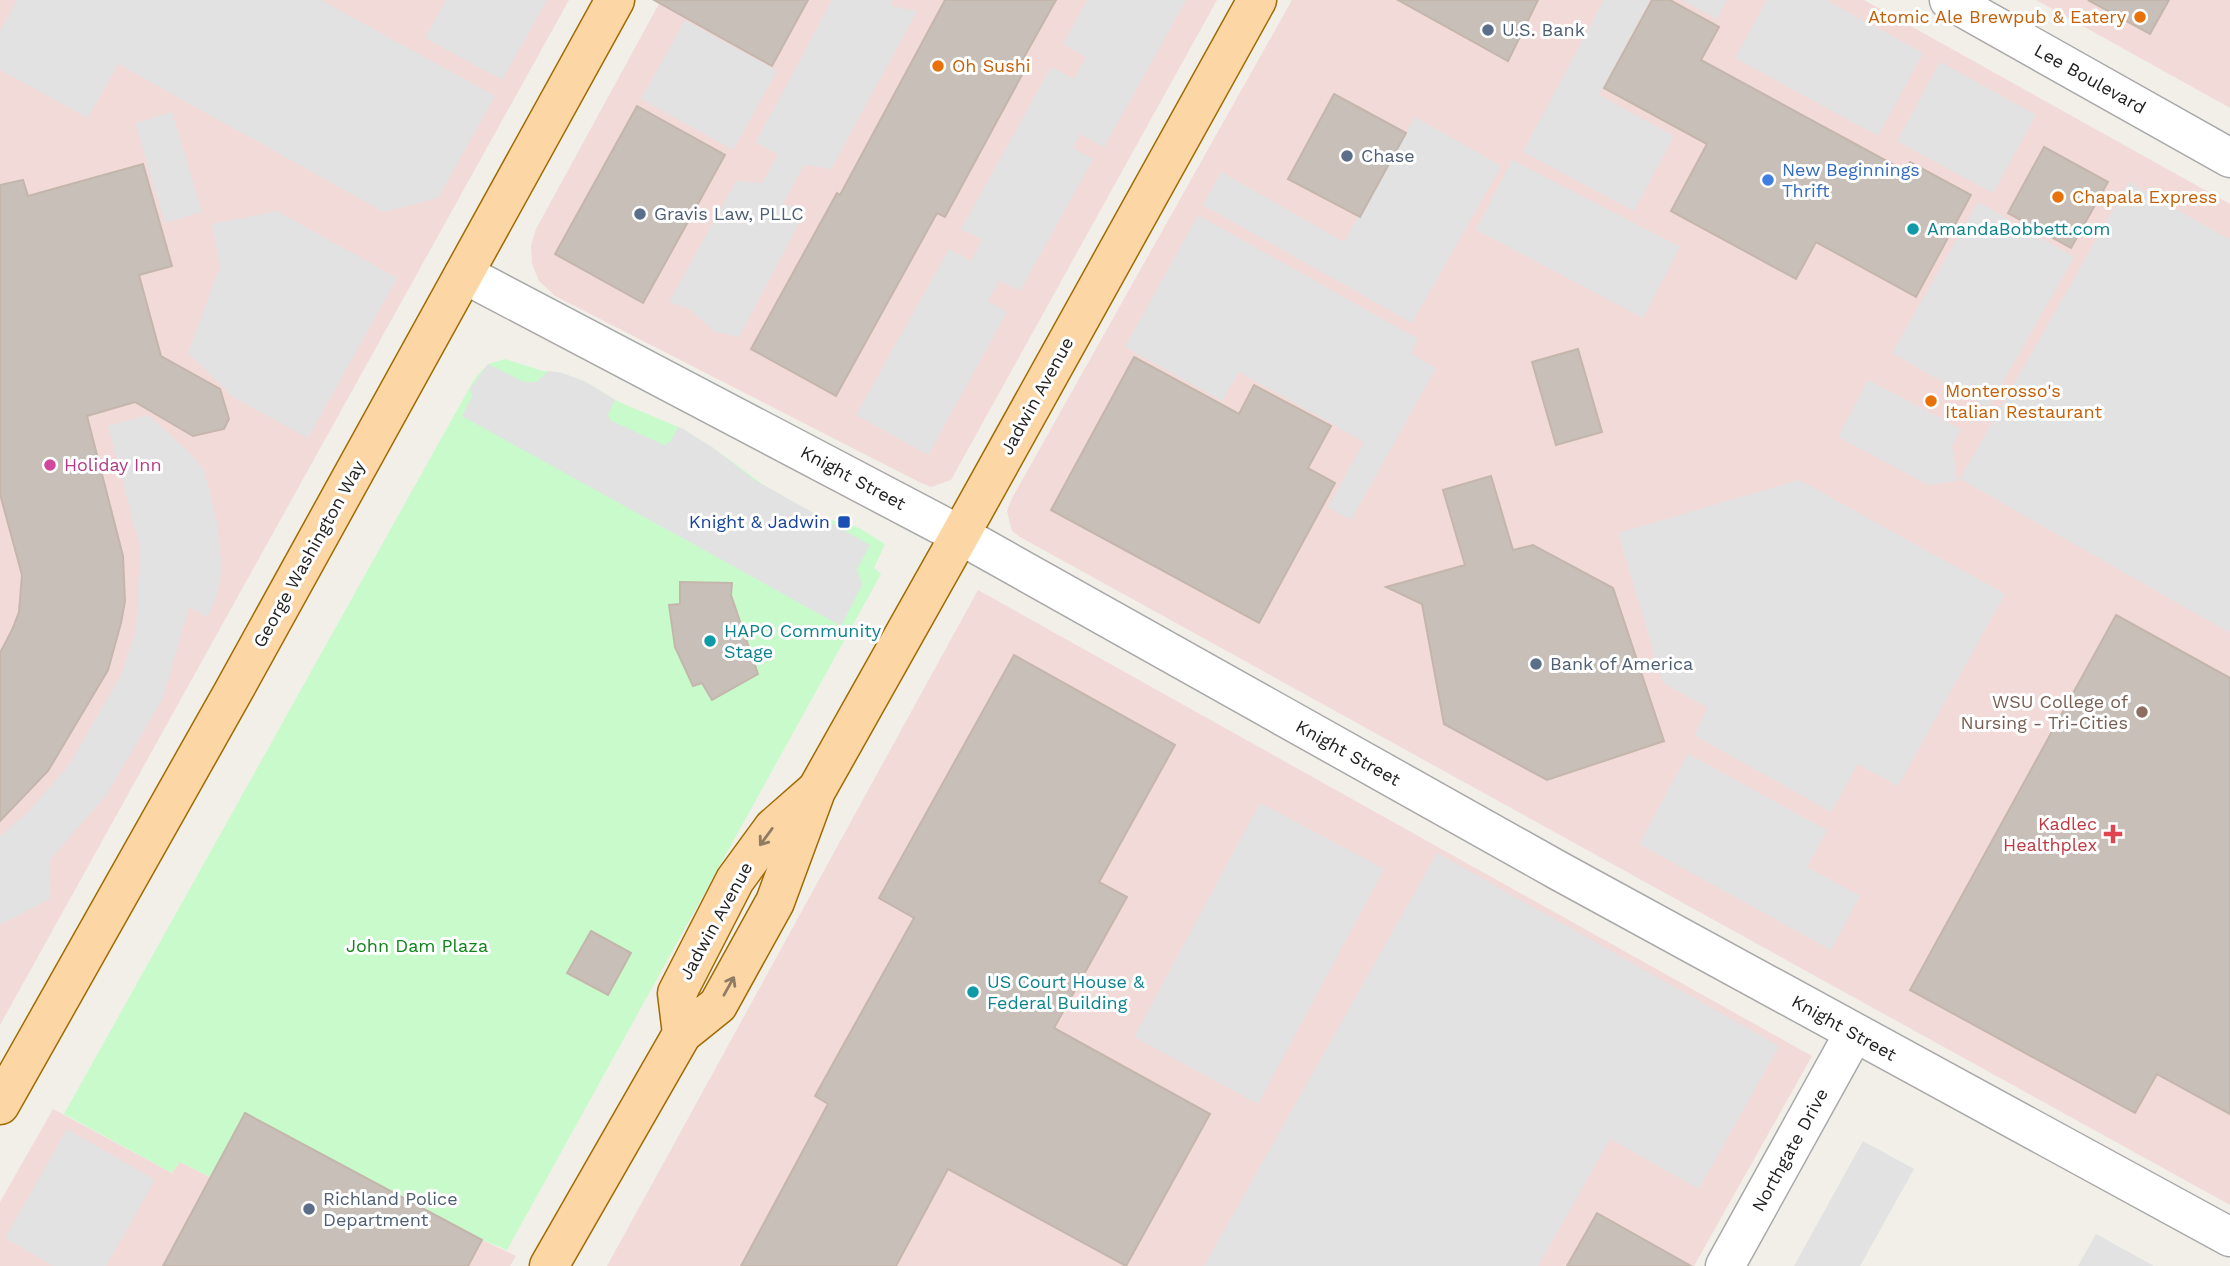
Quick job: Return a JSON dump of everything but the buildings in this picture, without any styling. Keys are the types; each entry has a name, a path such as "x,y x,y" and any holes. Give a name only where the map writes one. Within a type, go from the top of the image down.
{"main road":[{"name":"George Washington Way","path":"0,1105 233,692 615,0"},
{"name":"Jadwin Avenue","path":"550,1266 682,1034 677,993 735,880 773,828 816,791 1257,0"}],"street":[{"name":"Lee Boulevard","path":"1950,0 2230,158"},
{"name":"Knight Street","path":"464,274 960,535 1539,860 2230,1237"},
{"name":"Northgate Drive","path":"1725,1266 1854,1033"}],"shaded area":[{"path":"0,0 569,0 0,1025"},
{"path":"17,0 321,0 495,96 438,198 384,212 118,64 88,118 0,70 0,31"},
{"path":"446,0 547,0 502,80 425,38"},
{"path":"661,0 1217,0 951,480 931,487 919,482 555,296 539,281 532,264 531,246 536,229"},
{"path":"832,0 893,0 891,6 917,11 831,169 804,165 783,204 806,210 739,337 715,332 689,309 669,302 736,181 762,183 778,155 756,142"},
{"path":"1087,0 1186,0 1104,147 1080,134 1073,148 1093,159 1020,291 999,281 988,301 1007,312 928,455 856,415 949,249 971,261 982,240 961,229 1051,67 1074,79 1086,57 1063,44"},
{"path":"1292,0 1864,0 2230,204 2230,1205 1012,531 1007,511 1012,498"},
{"path":"1604,0 1650,0 1599,95 1674,136 1634,211 1523,152"},
{"path":"1682,0 1727,0 1717,19"},
{"path":"1767,0 1826,0 1923,53 1878,136 1735,58"},
{"path":"2036,0 2230,0 2230,108"},
{"path":"685,20 777,71 733,150 641,99"},
{"path":"1940,62 2036,115 1993,193 1897,141"},
{"path":"172,112 202,212 165,223 135,123"},
{"path":"1415,117 1501,166 1412,323 1203,205 1221,172 1344,242"},
{"path":"1512,160 1680,247 1643,318 1476,230"},
{"path":"2129,182 2230,240 2230,633 1960,479"},
{"path":"1978,202 2074,257 1988,408 1892,353"},
{"path":"277,211 397,278 308,438 233,397 188,353 220,267 212,224"},
{"path":"1198,215 1418,339 1411,354 1436,368 1351,520 1328,507 1364,442 1239,372 1222,401 1125,347"},
{"path":"488,364 524,382 536,382 549,371 586,382 615,400 608,415 610,420 664,445 670,442 678,427 683,429 712,447 753,479 870,545 857,569 862,585 841,626 462,416 472,396 470,389"},
{"path":"1868,380 1961,429 1951,448 1957,481 1928,485 1838,437"},
{"path":"148,415 192,455 204,471 216,516 222,568 216,599 207,617 189,607 163,698 107,794 49,861 50,899 0,925 0,836 28,812 69,765 121,675 136,630 140,547 108,426"},
{"path":"1799,480 2005,594 1898,786 1858,764 1831,812 1694,735 1708,708 1663,683 1618,533"},
{"path":"978,590 1812,1056 1694,1266 607,1266"},
{"path":"1688,754 1827,830 1807,867 1860,896 1831,950 1639,844"},
{"path":"1260,803 1384,869 1258,1104 1134,1037"},
{"path":"1437,853 1779,1046 1699,1189 1610,1139 1538,1266 1204,1266"},
{"path":"53,1109 172,1173 180,1162 210,1177 245,1113 516,1256 510,1266 0,1266 0,1202"},
{"path":"67,1129 155,1180 106,1266 53,1266 5,1238"},
{"path":"1863,1141 1914,1169 1860,1266 1794,1266"},
{"path":"2096,1234 2154,1266 2078,1266"}],"green space":[{"name":"John Dam Plaza","path":"505,359 543,371 562,373 586,382 619,402 683,429 765,486 818,516 859,528 885,544 874,568 881,574 507,1250 482,1240 246,1113 210,1177 180,1162 172,1173 64,1114 475,378 488,364"}],"place":[{"name":"Atomic Ale Brewpub & Eatery","path":"2140,17"},
{"name":"U.S. Bank","path":"1488,30"},
{"name":"Oh Sushi","path":"938,66"},
{"name":"Chase","path":"1347,156"},
{"name":"New Beginnings Thrift","path":"1768,180"},
{"name":"Chapala Express","path":"2058,197"},
{"name":"Gravis Law, PLLC","path":"640,214"},
{"name":"AmandaBobbett.com","path":"1913,229"},
{"name":"Monterosso's Italian Restaurant","path":"1931,401"},
{"name":"Holiday Inn","path":"50,465"},
{"name":"Knight & Jadwin","path":"844,522"},
{"name":"HAPO Community Stage","path":"710,641"},
{"name":"Bank of America","path":"1536,664"},
{"name":"WSU College of Nursing - Tri-Cities","path":"2142,712"},
{"name":"Kadlec Healthplex","path":"2113,834"},
{"name":"US Court House & Federal Building","path":"973,992"},
{"name":"Richland Police Department","path":"309,1209"}]}
